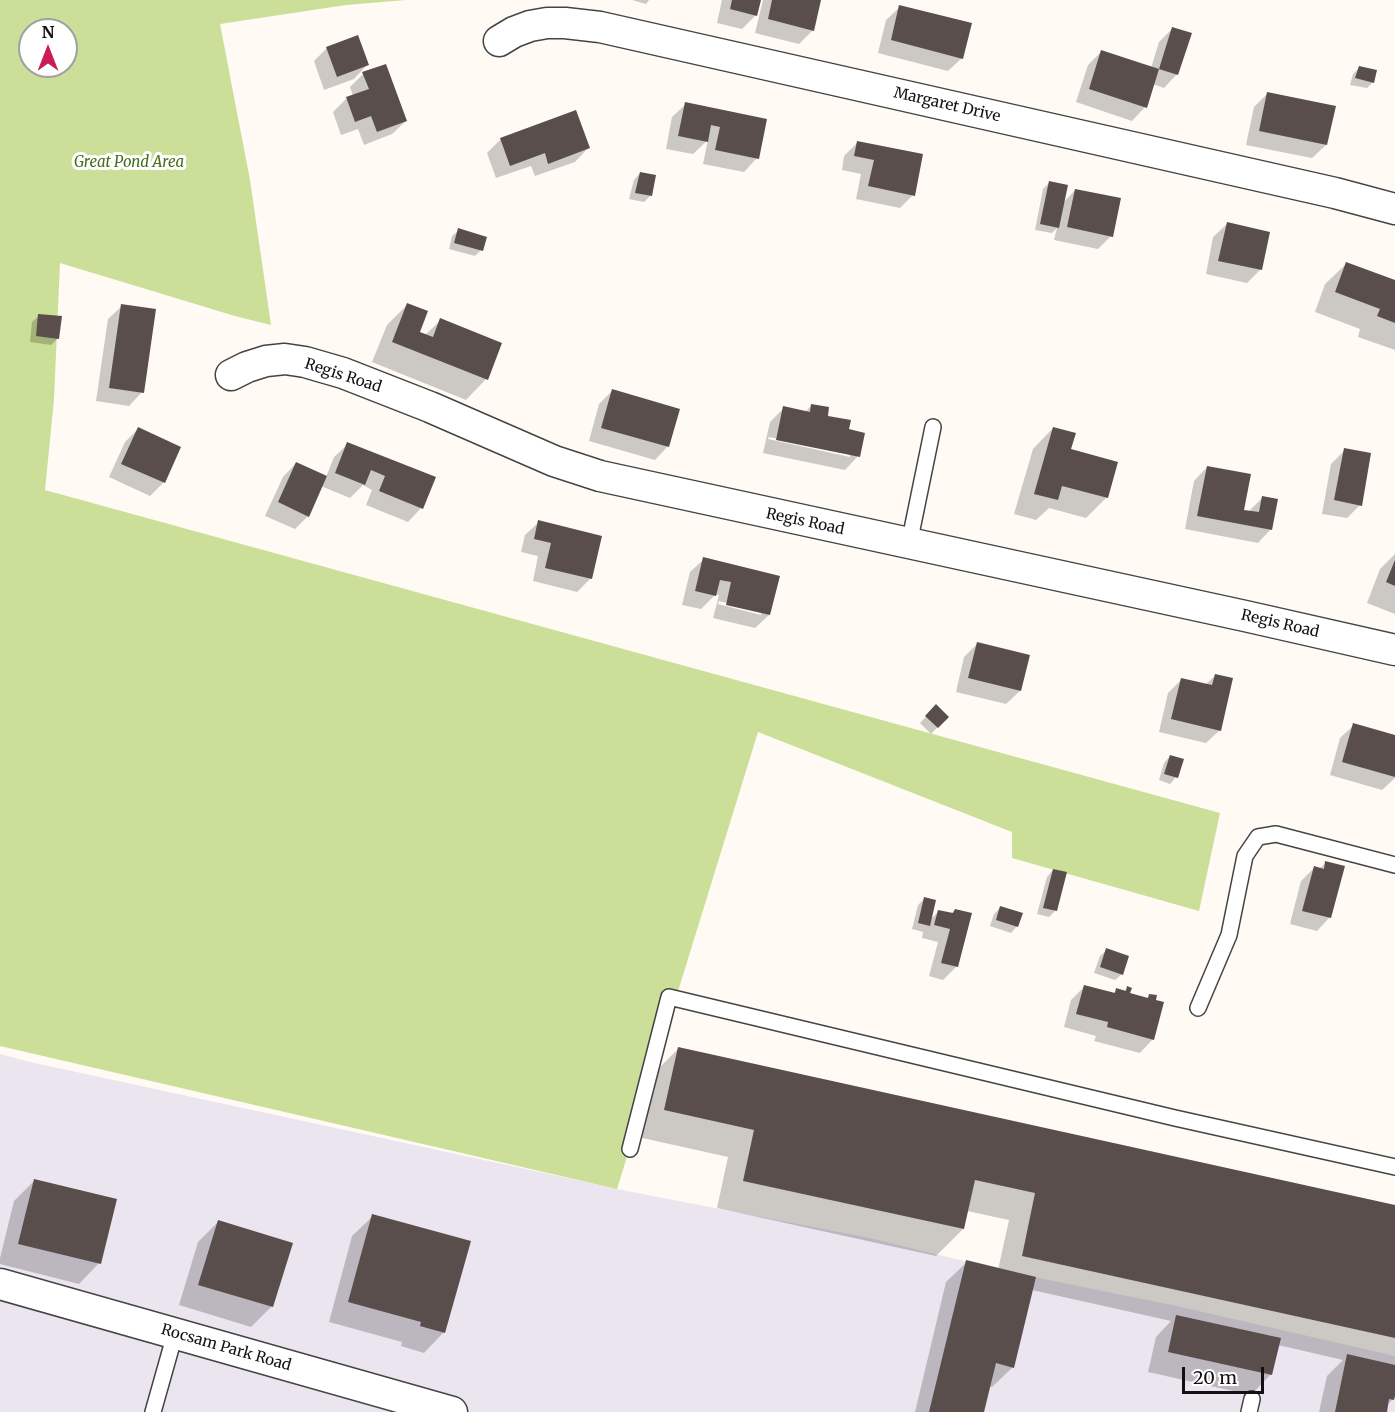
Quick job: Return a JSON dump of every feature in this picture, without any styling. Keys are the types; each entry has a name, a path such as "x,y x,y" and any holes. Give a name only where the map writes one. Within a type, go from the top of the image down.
{"street":[{"name":"Margaret Drive","path":"499,41 530,26 565,22 600,27 1335,193 1395,209"},
{"name":"Regis Road","path":"231,375 266,361 285,359 324,366 430,407 554,461 600,476 1395,650"},
{"name":"Rocsam Park Road","path":"0,1284 452,1412"}],"lane":[{"path":"909,544 933,427"},
{"path":"1198,1008 1229,935 1245,856 1258,837 1276,834 1395,865"},
{"path":"630,1149 669,997 1164,1115 1395,1167"},
{"path":"153,1412 175,1334"}],"shaded area":[{"path":"0,1054 632,1192 870,1238 1004,1271 1177,1306 1395,1356 1395,1412 0,1412"}],"green space":[{"name":"Great Pond Area","path":"0,0 406,0 346,5 220,24 250,180 271,325 60,263 54,399 45,490 1220,813 1199,911 1012,858 1012,832 758,732 617,1189 0,1046"}],"building":[{"path":"732,0 761,0 757,16 730,9"},
{"path":"772,0 821,0 814,31 768,19"},
{"path":"899,5 972,23 963,59 891,40"},
{"path":"1172,27 1192,33 1178,75 1159,69"},
{"path":"358,35 369,65 337,77 326,47"},
{"path":"1101,50 1159,69 1147,108 1089,89"},
{"path":"386,64 407,121 377,132 371,116 355,122 346,97 369,89 362,72"},
{"path":"1359,66 1377,70 1374,83 1355,78"},
{"path":"1267,92 1336,106 1327,145 1259,131"},
{"path":"685,102 767,119 759,159 715,150 720,127 711,125 708,142 678,136"},
{"path":"576,110 590,148 548,164 545,153 510,166 500,138"},
{"path":"857,141 923,154 915,196 868,186 874,160 854,156"},
{"path":"640,172 656,175 652,196 635,193"},
{"path":"1049,181 1068,185 1059,228 1040,224"},
{"path":"1075,189 1121,198 1113,237 1067,227"},
{"path":"1227,222 1270,232 1262,270 1218,261"},
{"path":"458,228 487,237 483,251 454,243"},
{"path":"1346,262 1395,280 1395,323 1377,316 1380,309 1335,292"},
{"path":"407,303 428,311 420,332 433,337 440,318 502,343 488,380 392,342"},
{"path":"121,304 156,309 144,393 109,388"},
{"path":"38,314 62,316 59,339 36,336"},
{"path":"612,389 680,409 669,447 601,428"},
{"path":"811,404 829,407 828,416 851,420 849,429 865,433 860,457 776,440 783,406 810,412"},
{"path":"138,427 181,447 165,483 121,464"},
{"path":"1053,427 1076,433 1071,449 1118,462 1108,498 1062,486 1058,500 1034,494"},
{"path":"347,442 436,477 423,509 379,491 385,476 371,470 365,485 335,473"},
{"path":"1344,448 1371,453 1362,506 1334,500"},
{"path":"296,462 327,476 309,517 278,502"},
{"path":"1207,466 1251,474 1244,510 1259,512 1262,496 1278,499 1272,530 1197,516"},
{"path":"538,520 602,536 592,579 545,568 551,543 534,539"},
{"path":"703,557 780,576 770,615 726,605 731,582 720,580 716,596 695,591"},
{"path":"1395,560 1395,586 1386,582"},
{"path":"977,642 1030,655 1021,691 968,678"},
{"path":"1215,674 1233,678 1221,731 1171,719 1181,678 1212,685"},
{"path":"936,704 949,717 938,728 925,716"},
{"path":"1353,723 1395,735 1395,777 1342,762"},
{"path":"1170,755 1184,759 1178,778 1164,774"},
{"path":"1325,861 1345,866 1331,918 1302,911 1314,866 1324,869"},
{"path":"1053,869 1067,872 1057,911 1043,908"},
{"path":"924,897 936,900 930,926 918,923"},
{"path":"1000,906 1023,913 1018,927 996,920"},
{"path":"955,909 972,913 958,967 941,963 950,929 934,925 938,910 953,913"},
{"path":"1106,948 1129,956 1123,975 1100,967"},
{"path":"1084,985 1115,993 1116,988 1126,991 1127,986 1132,988 1130,993 1148,998 1149,994 1157,995 1156,1000 1164,1002 1154,1040 1107,1027 1108,1022 1076,1014"},
{"path":"678,1047 1395,1205 1395,1338 1022,1256 1035,1193 975,1180 964,1229 743,1181 754,1130 664,1110"},
{"path":"34,1179 117,1199 101,1264 18,1244"},
{"path":"372,1214 471,1241 445,1333 420,1326 421,1322 348,1302"},
{"path":"218,1220 293,1243 273,1307 198,1285"},
{"path":"966,1260 1036,1277 1014,1368 996,1363 984,1412 929,1412"},
{"path":"1176,1315 1281,1338 1272,1375 1168,1352"},
{"path":"1347,1354 1395,1365 1395,1396 1394,1400 1389,1399 1387,1412 1335,1412"}]}
